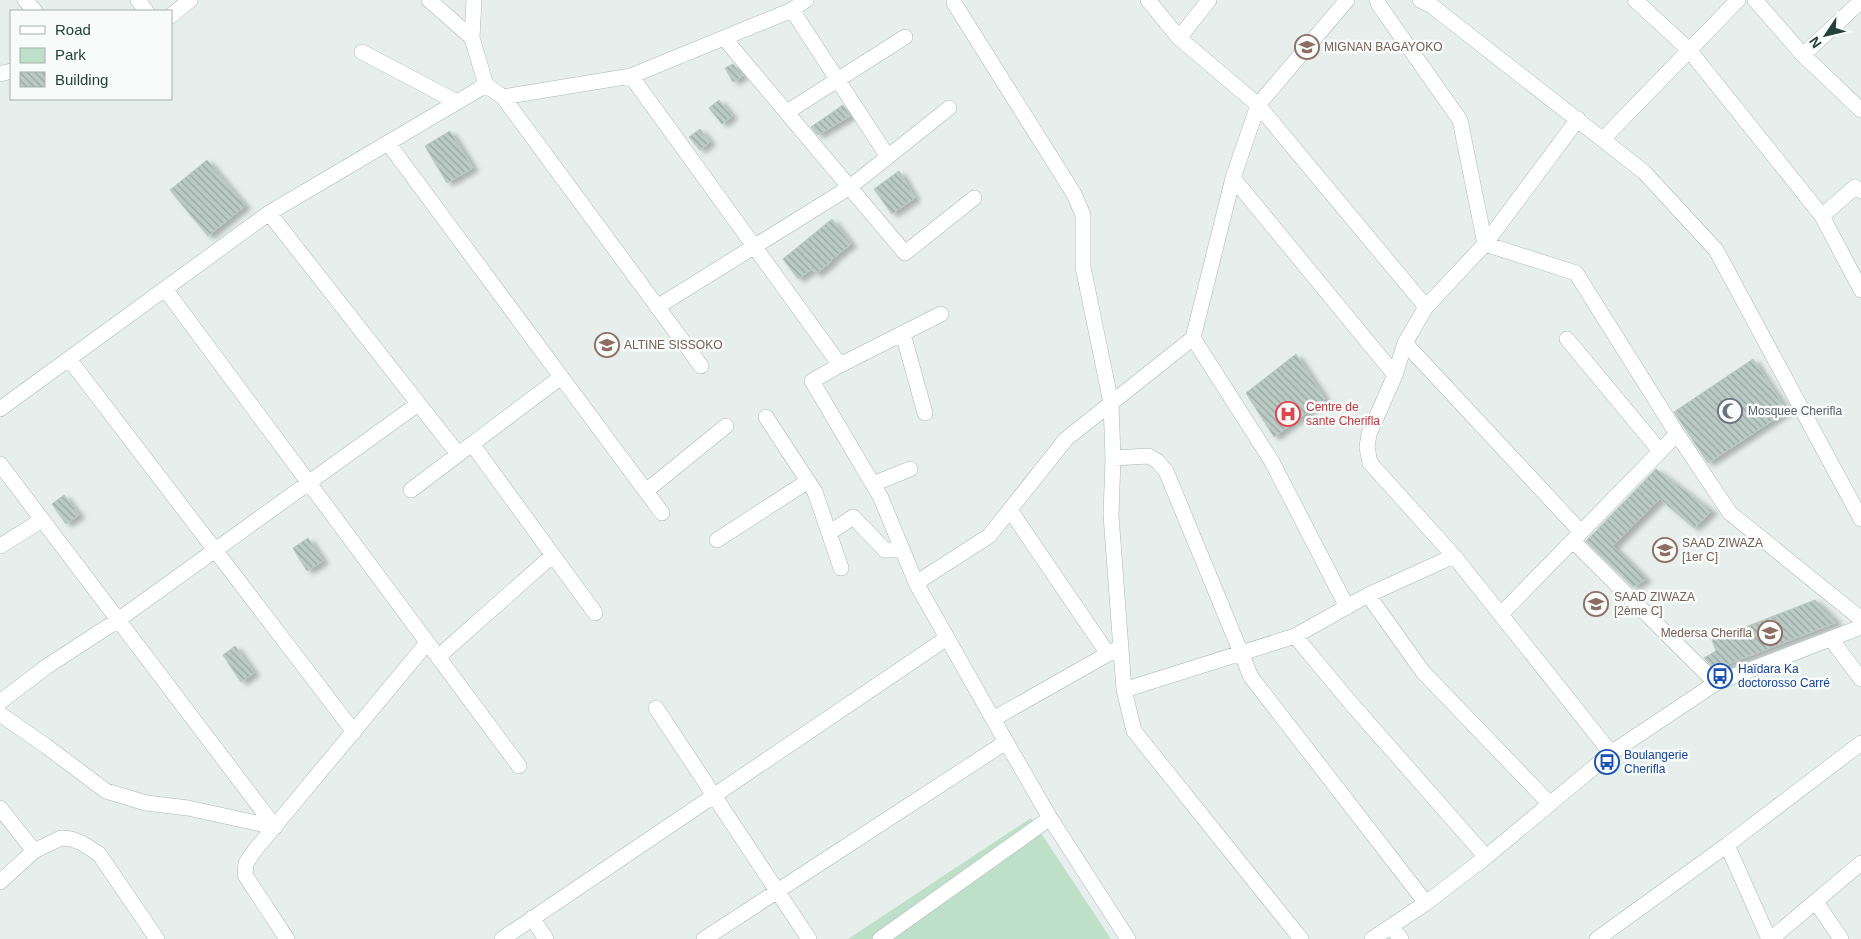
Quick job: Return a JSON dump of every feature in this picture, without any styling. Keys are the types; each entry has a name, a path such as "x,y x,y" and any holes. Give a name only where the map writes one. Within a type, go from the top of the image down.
{"street":[{"path":"25,0 34,10"},
{"path":"172,15 190,0"},
{"path":"429,0 472,38"},
{"path":"474,0 472,38 486,85 503,97 701,366"},
{"path":"503,97 631,76 792,10 806,0"},
{"path":"1148,0 1179,38 1258,105 1426,307"},
{"path":"1179,38 1209,0"},
{"path":"916,583 989,536 1066,439 1193,338 1233,178 1258,105 1347,0"},
{"path":"1377,0 1378,5 1460,120 1485,244"},
{"path":"1635,0 1689,50 1822,216 1861,290"},
{"path":"1603,139 1738,0"},
{"path":"1755,0 1803,55 1861,110"},
{"path":"1803,55 1861,1"},
{"path":"1430,2 1644,172 1716,250 1861,519"},
{"path":"954,3 1074,194 1082,215 1083,267 1112,403 1111,515 1114,651 1134,731 1301,939"},
{"path":"792,10 888,156"},
{"path":"787,112 905,37"},
{"path":"724,38 905,252 974,198"},
{"path":"362,52 457,102"},
{"path":"631,76 840,365"},
{"path":"0,410 270,214 486,85"},
{"path":"657,307 850,187 949,108"},
{"path":"1578,118 1485,244 1426,307 1405,343 1395,376 1369,434 1366,447 1370,463 1454,556 1611,752"},
{"path":"388,143 662,514"},
{"path":"1233,178 1395,376"},
{"path":"1822,216 1859,184"},
{"path":"270,214 458,454"},
{"path":"1485,244 1576,273 1677,434 1730,513 1861,619"},
{"path":"165,290 519,766"},
{"path":"941,314 812,381 881,498 916,583 947,638 1050,818 1128,939"},
{"path":"902,334 925,413"},
{"path":"1193,338 1271,460 1347,607"},
{"path":"1567,339 1660,451"},
{"path":"1405,343 1577,537 1716,683"},
{"path":"69,360 354,732"},
{"path":"410,490 561,377"},
{"path":"0,702 46,666 118,620 418,404"},
{"path":"766,417 815,492 841,568"},
{"path":"646,490 726,426"},
{"path":"1501,614 1677,434"},
{"path":"472,444 595,612"},
{"path":"1113,458 1149,456 1157,461 1166,471 1251,677 1426,903"},
{"path":"0,464 274,827"},
{"path":"873,484 910,469"},
{"path":"717,540 808,481"},
{"path":"1010,510 1114,651"},
{"path":"829,533 853,518 885,550 903,550"},
{"path":"0,546 42,520"},
{"path":"438,657 553,555"},
{"path":"1124,690 1295,636 1368,595 1454,556"},
{"path":"1368,595 1423,672 1550,804"},
{"path":"1372,939 1426,903 1550,804 1611,752 1716,683 1861,627"},
{"path":"1295,636 1349,701 1486,856"},
{"path":"502,939 947,638"},
{"path":"1831,639 1861,679"},
{"path":"287,939 245,875 246,863 427,644"},
{"path":"993,719 1114,651"},
{"path":"656,708 809,939"},
{"path":"0,714 106,791 146,803 188,808 274,827"},
{"path":"704,939 1006,742"},
{"path":"1598,939 1727,845 1861,743"},
{"path":"0,808 34,851"},
{"path":"880,939 1050,818"},
{"path":"0,882 34,851 61,838 71,839 82,843 99,854 157,939"},
{"path":"1727,845 1770,939 1861,863"},
{"path":"1816,902 1841,939"},
{"path":"532,918 546,939"},
{"path":"1391,926 1401,939"}],"green space":[{"path":"1031,818 1111,939 848,939"}],"building":[{"path":"733,64 743,76 733,82 725,68"},
{"path":"719,100 732,116 722,124 709,108"},
{"path":"843,105 850,116 818,135 811,127"},
{"path":"700,129 710,142 700,150 689,137"},
{"path":"450,131 473,168 447,183 425,146"},
{"path":"207,160 245,206 208,236 170,190"},
{"path":"899,171 915,198 892,214 874,189"},
{"path":"832,219 851,244 816,274 812,269 798,279 783,259"},
{"path":"1296,354 1325,399 1274,437 1246,393"},
{"name":"Mosquee Cherifla","path":"1753,359 1787,411 1708,463 1674,412"},
{"path":"1656,469 1712,511 1694,528 1660,499 1613,546 1646,579 1633,587 1586,541"},
{"path":"64,495 79,515 66,524 52,504"},
{"path":"308,538 323,561 307,571 293,548"},
{"path":"1815,600 1837,622 1715,669 1704,658 1716,651 1712,640"},
{"path":"235,646 254,673 241,682 223,655"}],"place":[{"name":"MIGNAN BAGAYOKO","path":"1307,47"},
{"name":"ALTINE SISSOKO","path":"607,345"},
{"name":"Mosquee Cherifla","path":"1730,411"},
{"name":"Centre de sante Cherifla","path":"1288,414"},
{"name":"SAAD ZIWAZA [1er C]","path":"1665,550"},
{"name":"SAAD ZIWAZA [2ème C]","path":"1596,604"},
{"name":"Medersa Cherifla","path":"1770,633"},
{"name":"Haïdara Ka doctorosso Carré","path":"1720,676"},
{"name":"Boulangerie Cherifla","path":"1607,762"}]}
